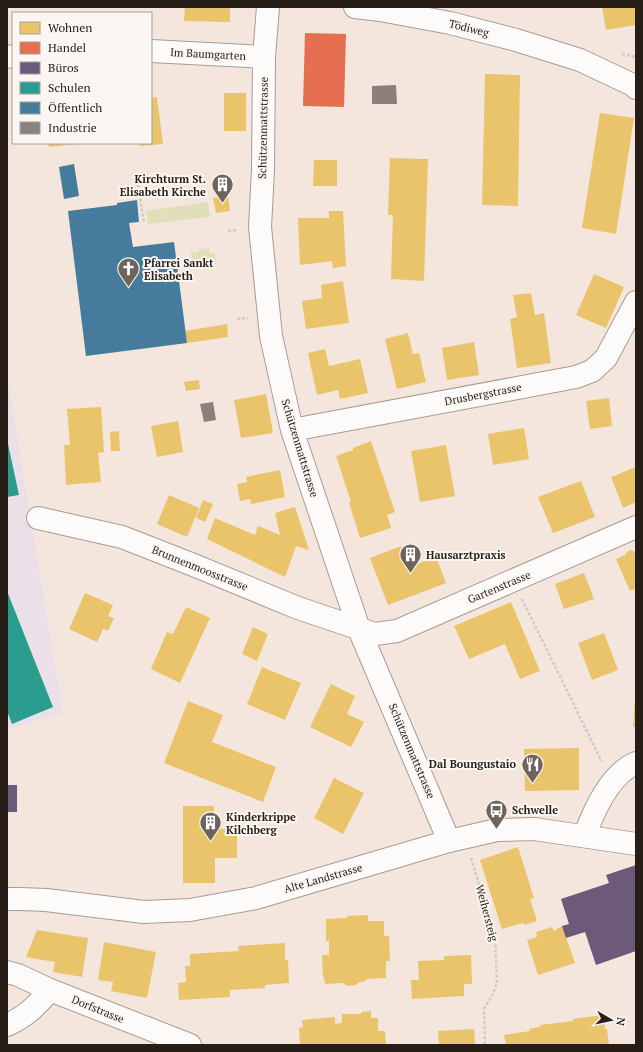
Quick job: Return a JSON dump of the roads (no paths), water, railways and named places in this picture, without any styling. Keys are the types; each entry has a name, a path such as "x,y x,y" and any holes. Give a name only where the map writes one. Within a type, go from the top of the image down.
{"street":[{"name":"Schützenmattstrasse","path":"268,7 264,58 263,170 260,227 271,336 292,430 359,629 449,841"},
{"name":"Tödiweg","path":"355,7 450,23 516,40 580,60 633,85 636,88"},
{"name":"Im Baumgarten","path":"152,51 264,58"},
{"name":"Drusbergstrasse","path":"292,430 576,377 592,371 606,358 636,302"},
{"name":"Brunnenmoosstrasse","path":"38,518 122,537 298,608 359,629"},
{"name":"Gartenstrasse","path":"359,629 375,634 397,631 636,527"},
{"path":"585,836 591,818 612,782 628,766 636,763"},
{"name":"Alte Landstrasse","path":"7,899 46,900 144,912 190,910 256,898 449,841 496,830 534,829 636,844"},
{"name":"Dorfstrasse","path":"7,972 18,975 50,990 190,1045"},
{"path":"7,1024 26,1015 34,1009 50,990"}],"place":[{"name":"Kirchturm St. Elisabeth Kirche","path":"222,204"},
{"name":"Pfarrei Sankt Elisabeth","path":"129,288"},
{"name":"Hausarztpraxis","path":"410,574"},
{"name":"Dal Boungustaio","path":"532,784"},
{"name":"Schwelle","path":"497,830"},
{"name":"Kinderkrippe Kilchberg","path":"210,842"}]}
